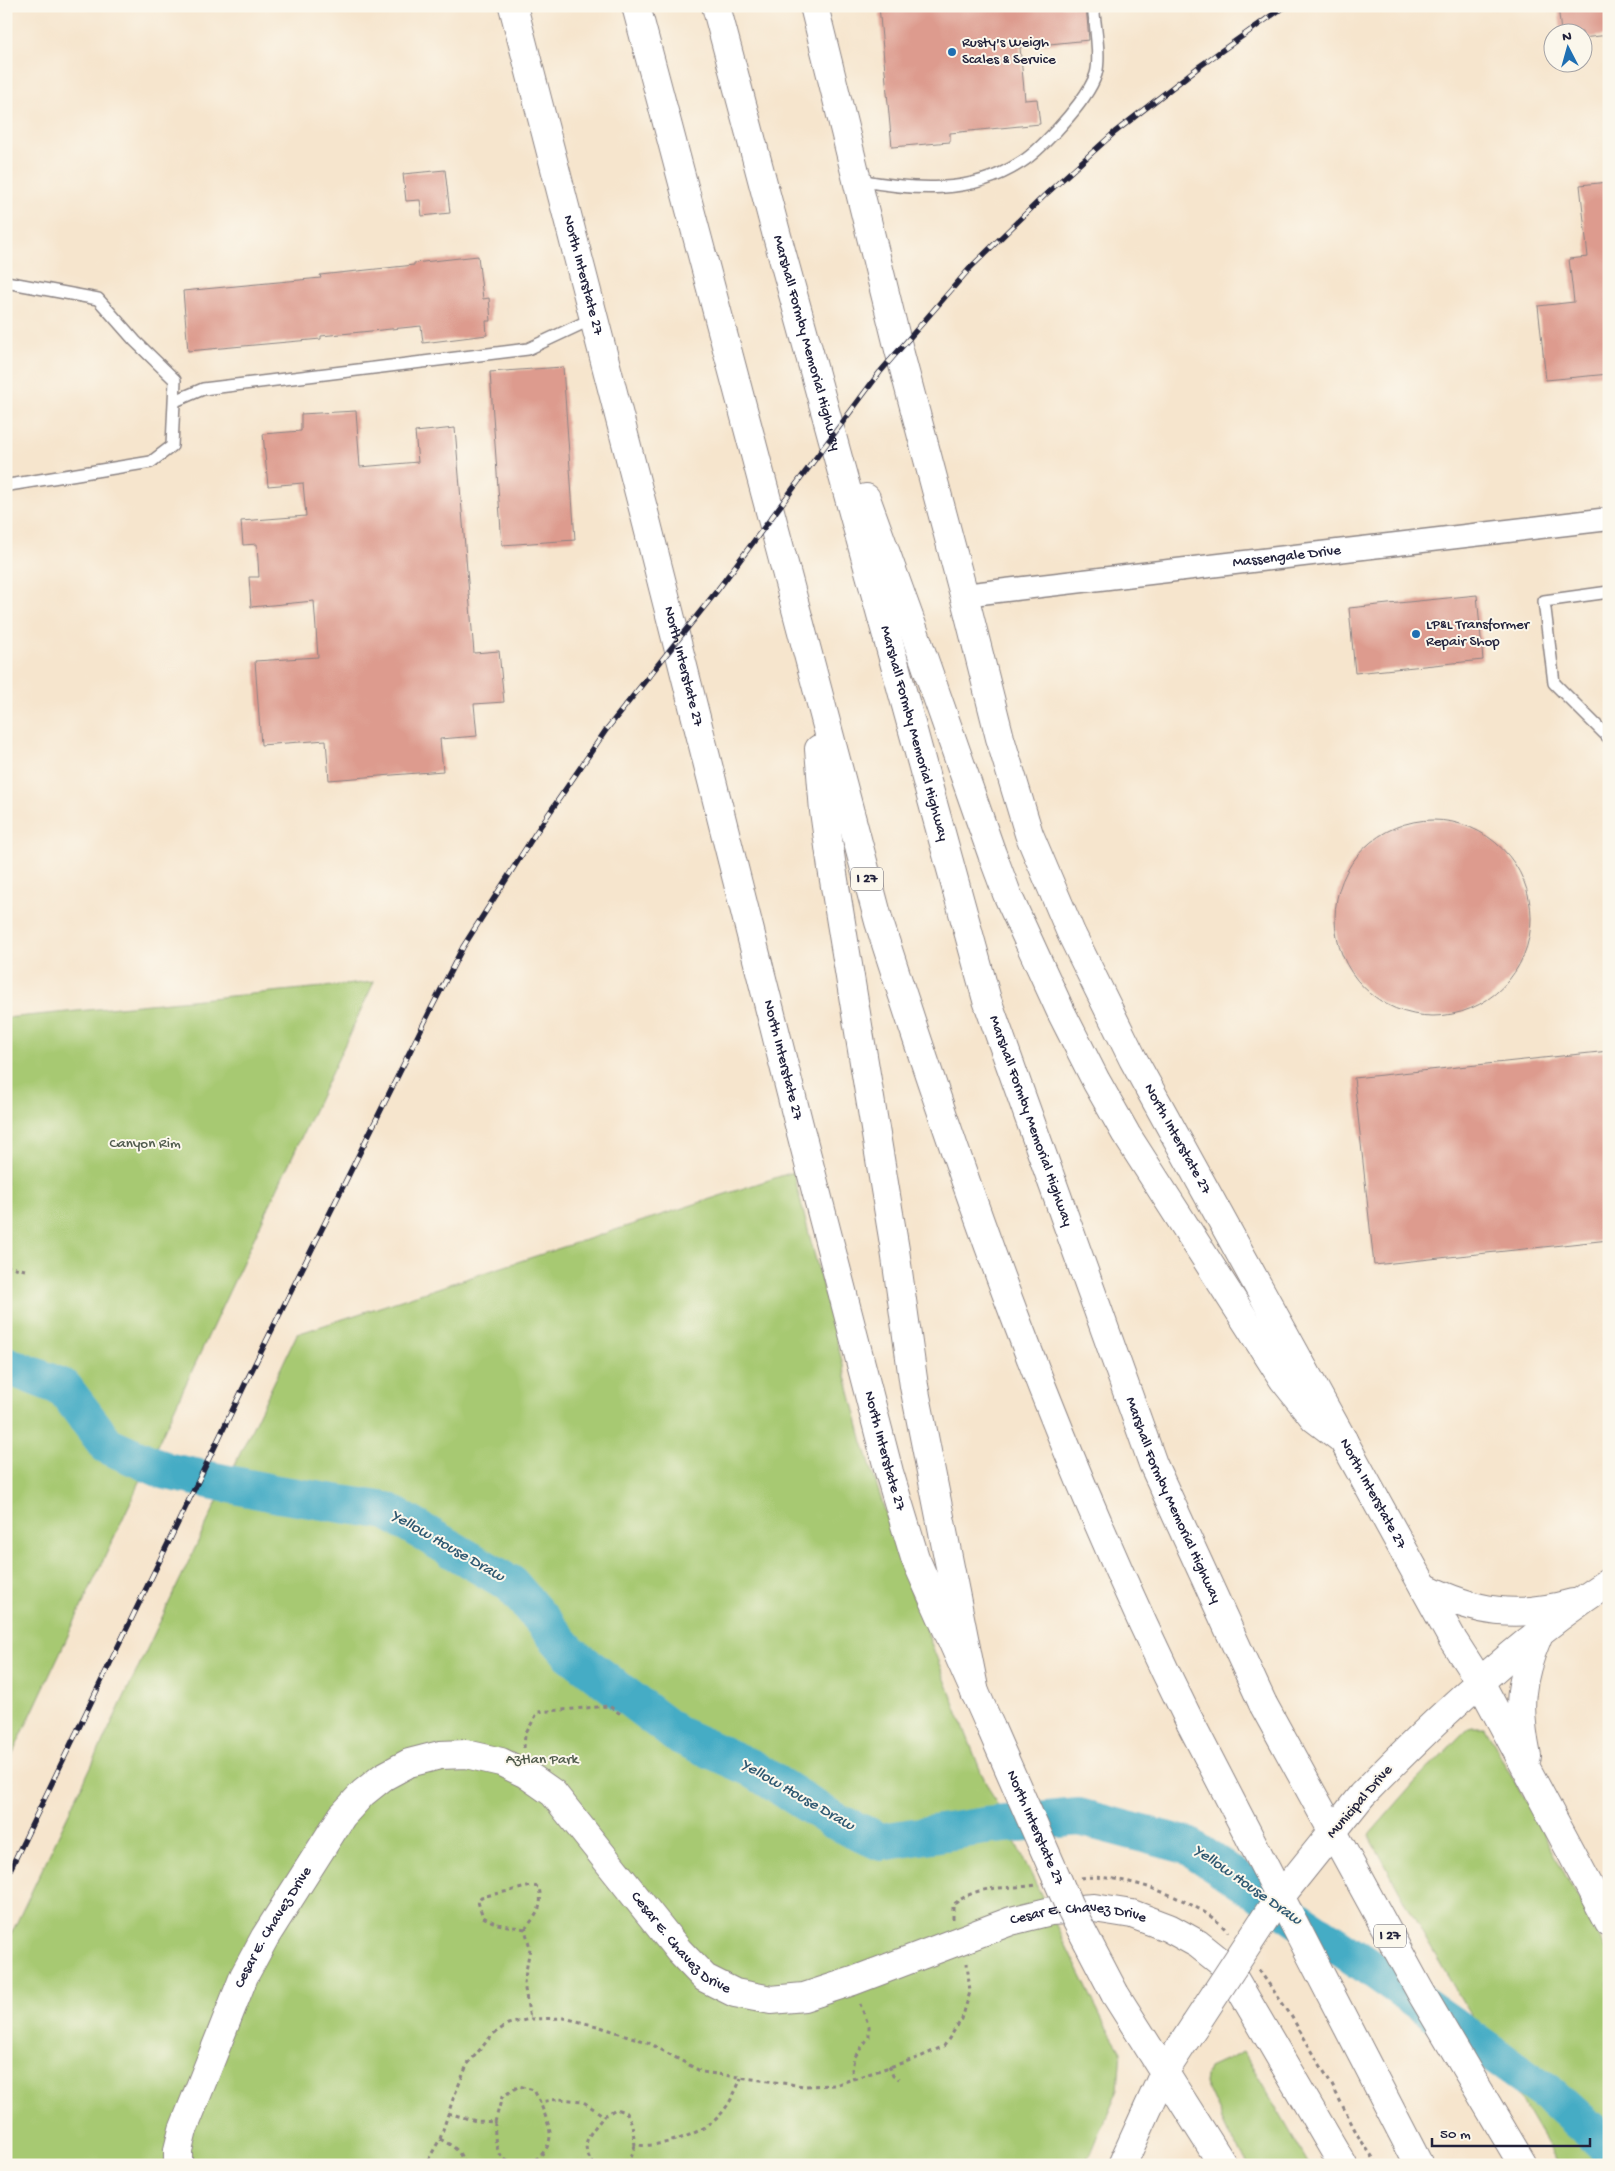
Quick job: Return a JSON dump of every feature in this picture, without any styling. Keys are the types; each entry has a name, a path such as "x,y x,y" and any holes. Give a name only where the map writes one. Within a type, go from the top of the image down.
{"main road":[{"name":"North Interstate 27","path":"513,6 798,1123 889,1472 915,1558 1069,1906 1114,1994 1165,2071 1223,2165"},
{"name":"I 27","path":"636,6 813,680 879,922 922,1055 974,1204 1060,1431 1146,1633 1419,2165"},
{"name":"Marshall Formby Memorial Highway","path":"716,6 987,1000 1153,1464 1263,1704 1420,1991 1523,2165"},
{"name":"North Interstate 27","path":"814,6 899,350 1000,738 1029,834 1071,933 1133,1058 1452,1640 1480,1682 1609,1923"},
{"path":"781,250 851,459 914,631 992,854 1007,894 1061,1012 1096,1081 1126,1134 1283,1378 1314,1418 1343,1440"},
{"path":"813,680 824,811 893,1240 914,1386 975,1693"},
{"name":"Municipal Drive","path":"1122,2165 1165,2071 1273,1906 1362,1796 1418,1738 1480,1682 1539,1634 1609,1582"},
{"path":"1424,1587 1450,1599 1484,1609 1505,1612 1546,1611 1584,1600"},
{"path":"1532,1778 1524,1739 1522,1690 1525,1670 1539,1634"},
{"name":"Cesar E. Chavez Drive","path":"178,2165 178,2150 183,2130 244,1976 265,1937 337,1824 363,1793 383,1777 409,1763 440,1755 466,1754 500,1762 522,1772 553,1793 679,1951 705,1978 735,1993 771,2000 804,1997 852,1981 1011,1921 1051,1911 1094,1908 1132,1914 1169,1928 1198,1944 1228,1968 1343,2165"}],"street":[{"name":"Massengale Drive","path":"964,595 1609,519"}],"lane":[{"path":"857,179 893,186 940,189 992,177 1021,163 1074,113 1096,74 1097,44 1093,6"},
{"path":"6,282 98,299 135,341 175,380 172,446 151,462 10,485 6,483"},
{"path":"175,401 203,389 528,349 594,318"},
{"path":"1609,592 1544,601 1554,683 1609,738"}],"path":[{"path":"6,1266 25,1270"},
{"path":"522,1772 526,1735 538,1712 609,1706 622,1715"},
{"path":"532,1886 539,1887 542,1902 536,1916 525,1929 497,1924 482,1917 478,1902 481,1897 532,1886"},
{"path":"525,1929 530,1948 524,1983 530,2019"},
{"path":"422,2165 428,2160 440,2139 467,2065 493,2034 508,2024 530,2019 564,2018 597,2026 646,2042 702,2072 804,2086 835,2085 854,2080 944,2046 962,2019 970,1992 961,1939"},
{"path":"852,1981 869,2026 869,2037 854,2058 852,2070 854,2080"},
{"path":"889,2066 893,2076 899,2079"},
{"path":"635,2145 670,2142 700,2129 720,2115 742,2078"},
{"path":"516,2165 508,2162 496,2148 494,2139 495,2122 502,2097 519,2086 534,2090 540,2102 550,2134 546,2149 540,2157 528,2164 520,2165"},
{"path":"540,2102 559,2099 582,2100 604,2116"},
{"path":"594,2165 585,2147 587,2138 604,2116 616,2109 627,2113 632,2124 635,2145 629,2165"},
{"path":"448,2113 476,2121 495,2122"},
{"path":"440,2139 456,2148 462,2157 463,2165"}],"green space":[{"name":"Canyon Rim","path":"374,982 6,1768 6,1018"},
{"name":"Aztlan Park","path":"793,1172 863,1442 909,1586 981,1772 1105,2025 1121,2051 1118,2090 1086,2165 6,2165 6,1945 297,1334"},
{"path":"1473,1727 1485,1727 1609,1955 1609,2165 1559,2165 1424,1936 1369,1835 1416,1781 1465,1731"},
{"path":"1244,2052 1309,2165 1249,2165 1230,2137 1205,2083 1206,2076 1209,2068"}],"building":[{"name":"Rusty's Weigh Scales & Service","path":"879,6 1086,6 1089,40 1020,47 1025,100 1037,99 1040,124 950,133 950,142 892,147"},
{"path":"1558,6 1592,6 1592,9 1609,7 1609,35 1592,37 1592,22 1560,22"},
{"path":"445,170 450,213 422,216 420,200 406,201 403,174"},
{"path":"1609,182 1609,374 1546,380 1538,306 1574,302 1569,259 1588,257 1580,185"},
{"path":"478,256 483,299 489,298 491,321 486,321 487,335 423,343 421,326 321,336 321,339 188,351 183,291 321,278 320,275"},
{"path":"563,367 575,540 502,545 490,372"},
{"path":"356,411 360,467 418,462 415,432 455,428 474,653 499,651 504,702 474,704 477,736 440,739 443,771 329,780 326,740 261,745 255,661 318,657 314,601 251,607 249,577 259,577 257,544 243,545 241,521 306,516 303,483 268,486 263,434 301,431 301,414"},
{"name":"LP&L Transformer Repair Shop","path":"1477,595 1483,660 1355,673 1349,608"},
{"path":"1433,820 1461,824 1479,832 1495,842 1509,856 1527,890 1531,918 1527,946 1519,964 1509,980 1495,994 1461,1012 1433,1016 1405,1012 1387,1004 1371,994 1357,980 1339,946 1335,918 1339,890 1347,872 1357,856 1371,842 1405,824"},
{"path":"1609,1051 1609,1240 1374,1265 1354,1078"}],"waterway":[{"name":"Yellow House Draw","path":"6,1365 64,1388 107,1445 166,1471 278,1494 387,1511 511,1584 570,1653 676,1734 751,1768 833,1820 881,1842 985,1826 1079,1817 1189,1846 1374,1970 1553,2097 1609,2148"}],"railway":[{"path":"6,1878 249,1376 463,947 535,834 606,730 716,592 880,372 971,267 1045,195 1115,132 1200,66 1285,6"}],"place":[{"name":"Rusty's Weigh Scales & Service","path":"952,52"},
{"name":"LP&L Transformer Repair Shop","path":"1416,634"}]}
